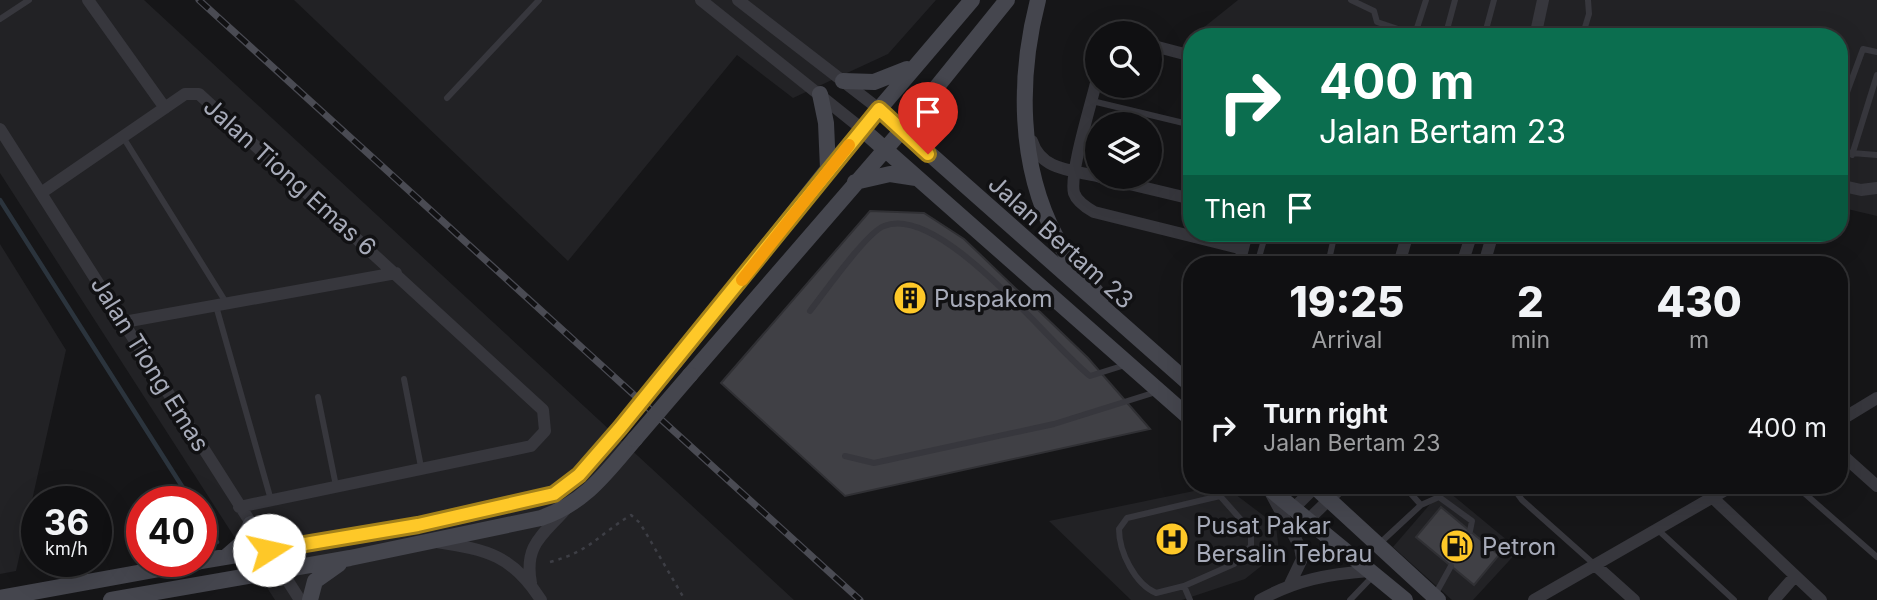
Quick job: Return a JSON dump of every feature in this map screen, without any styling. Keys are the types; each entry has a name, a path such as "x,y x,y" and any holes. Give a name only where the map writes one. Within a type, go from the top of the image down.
{"street":[{"path":"88,0 165,108"},
{"name":"Jalan Bertam 23","path":"701,0 885,149 1183,412"},
{"name":"Jalan Bertam 23","path":"738,0 879,109 1183,378"},
{"path":"217,558 418,525 554,494 579,475 676,362 828,169 972,0"},
{"path":"531,584 529,554 537,540 566,509 594,486 635,439 902,130 1007,0"},
{"path":"1038,0 1024,63 1031,168 1043,211 1057,240 1122,326"},
{"path":"1537,28 1543,0"},
{"path":"1162,49 1183,55"},
{"path":"843,81 874,82 894,76 917,63"},
{"path":"928,154 924,135 926,108 940,83"},
{"name":"Jalan Tiong Emas 6","path":"41,192 185,94 199,94 538,402 546,420 542,436 531,446 421,467"},
{"path":"820,94 827,123 828,169"},
{"path":"1093,98 1076,171 1074,193 1082,204 1094,212 1183,234"},
{"path":"1026,124 1041,159 1085,173"},
{"name":"Jalan Tiong Emas","path":"0,128 300,600"},
{"path":"855,182 890,174 916,178"},
{"path":"1848,187 1861,190 1877,188"},
{"path":"1152,189 1183,197"},
{"path":"1215,242 1243,249"},
{"path":"1241,256 1245,242"},
{"path":"124,322 397,273"},
{"path":"1848,416 1877,398"},
{"path":"1848,460 1877,486"},
{"path":"239,507 421,467"},
{"path":"1271,494 1300,547 1302,559 1290,584"},
{"path":"1277,494 1405,600"},
{"path":"1294,508 1307,494"},
{"path":"1323,494 1436,598"},
{"path":"1307,521 1334,494"},
{"path":"1541,598 1719,494"},
{"path":"1713,498 1821,600"},
{"path":"111,600 350,558 541,518 566,509"},
{"path":"225,557 242,543 251,524"},
{"path":"431,541 480,548 498,554 531,584 541,600"},
{"path":"310,600 315,582 350,558"},
{"path":"1595,565 1634,600"},
{"path":"1260,600 1290,584 1319,575 1371,573"},
{"path":"0,598 126,575"},
{"path":"1774,600 1795,576"}],"lane":[{"path":"0,19 29,0"},
{"path":"447,98 540,0"},
{"path":"1351,0 1374,11 1377,22 1395,28"},
{"path":"1418,28 1426,0"},
{"path":"1447,28 1455,0"},
{"path":"1486,28 1494,0"},
{"path":"1585,28 1589,14 1588,0"},
{"path":"1848,90 1863,49 1877,52"},
{"path":"1852,155 1877,75"},
{"path":"1092,101 1183,123"},
{"path":"123,137 222,305 271,500"},
{"path":"1848,154 1877,155"},
{"path":"810,311 872,235 885,225 905,224 930,232 964,254 1090,376 1127,364"},
{"path":"404,379 421,467"},
{"path":"845,456 874,463 1054,424 1158,391"},
{"path":"318,397 336,486"},
{"path":"1411,494 1421,505"},
{"path":"1519,494 1522,500 1595,565"},
{"path":"1709,494 1713,498"},
{"path":"1805,494 1877,557"},
{"path":"1220,496 1251,531 1251,546 1234,564 1184,586 1156,593 1142,584 1124,552 1119,529 1127,518 1220,496"},
{"path":"1377,545 1421,505 1439,497 1472,521 1470,531"},
{"path":"1657,529 1734,600"},
{"path":"1436,598 1451,566"},
{"path":"1350,600 1371,573"},
{"path":"1184,586 1190,600"}],"path":[{"path":"550,562 571,556 599,541 631,515 640,523 685,600"}],"shaded area":[{"path":"0,0 144,0 794,600 275,600 217,510 217,486 202,486 0,173"},
{"path":"294,0 936,0 888,54 793,98 737,55 568,261"},
{"path":"1238,0 1877,0 1877,216 1848,209 1848,28 1203,28"},
{"path":"0,244 66,350 35,486 21,486 21,549 16,571 0,574"},
{"name":"Pusat Pakar Bersalin Tebrau","path":"1183,493 1235,494 1276,525 1279,552 1245,579 1182,600 1131,600 1049,521"},
{"path":"1439,494 1451,494 1519,550 1473,600 1452,600 1393,547"}],"building":[{"name":"Puspakom","path":"870,211 924,213 964,239 1088,358 1150,429 845,496 721,383"},
{"name":"Petron","path":"1441,507 1499,555 1474,585 1416,537"}],"waterway":[{"path":"0,200 182,486"}],"railway":[{"path":"199,0 860,600"}],"slow traffic":[{"path":"742,280 849,145"}],"place":[{"name":"Puspakom","path":"910,298"},
{"name":"Pusat Pakar Bersalin Tebrau","path":"1172,539"},
{"name":"Petron","path":"1457,546"}],"route":[{"path":"269,550 418,525 554,494 579,475 676,362 828,169 879,109 928,154"}]}
